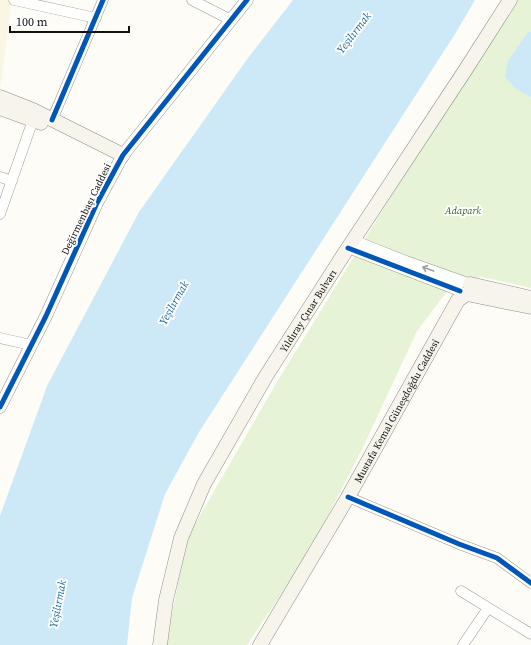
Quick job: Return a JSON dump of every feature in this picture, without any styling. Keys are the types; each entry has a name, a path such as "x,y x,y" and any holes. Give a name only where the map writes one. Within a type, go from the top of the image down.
{"main road":[{"name":"Yıldıray Çınar Bulvarı","path":"160,645 166,600 180,538 204,484 266,376 510,0"},
{"path":"0,97 33,110 121,159"},
{"path":"0,108 33,120 121,159"},
{"path":"464,290 531,298"},
{"path":"464,290 531,307"},
{"name":"Mustafa Kemal Güneşdoğdu Caddesi","path":"260,645 348,497 464,290"}],"street":[{"path":"14,0 96,18"},
{"path":"52,120 103,0"},
{"path":"192,0 231,20"},
{"name":"Değirmenbaşı Caddesi","path":"0,407 46,316 97,203 121,159 247,0"},
{"path":"0,214 33,120"},
{"path":"0,177 12,181"},
{"path":"351,244 406,261 464,290"},
{"path":"0,338 31,345"},
{"path":"348,497 459,544 497,558 531,583"},
{"path":"461,592 531,634"},
{"path":"463,645 488,608"}],"shaded area":[{"path":"0,0 12,0 0,89"}],"green space":[{"name":"Adapark","path":"517,0 531,0 531,288 482,277 468,279 452,285 417,331 365,443 310,551 247,645 166,645 187,538 277,382 427,138"}],"water":[{"name":"Yeşilırmak","path":"293,0 475,0 455,34 199,432 165,494 132,598 127,645 0,645 0,516 47,386 139,212 248,58"},
{"path":"528,32 531,32 531,97 516,89 505,77 508,61"}],"cycle path":[{"path":"52,120 103,0"},
{"path":"0,407 46,316 97,203 123,155 247,0"},
{"path":"348,248 460,291"},
{"path":"348,497 459,544 497,558 531,583"}]}
